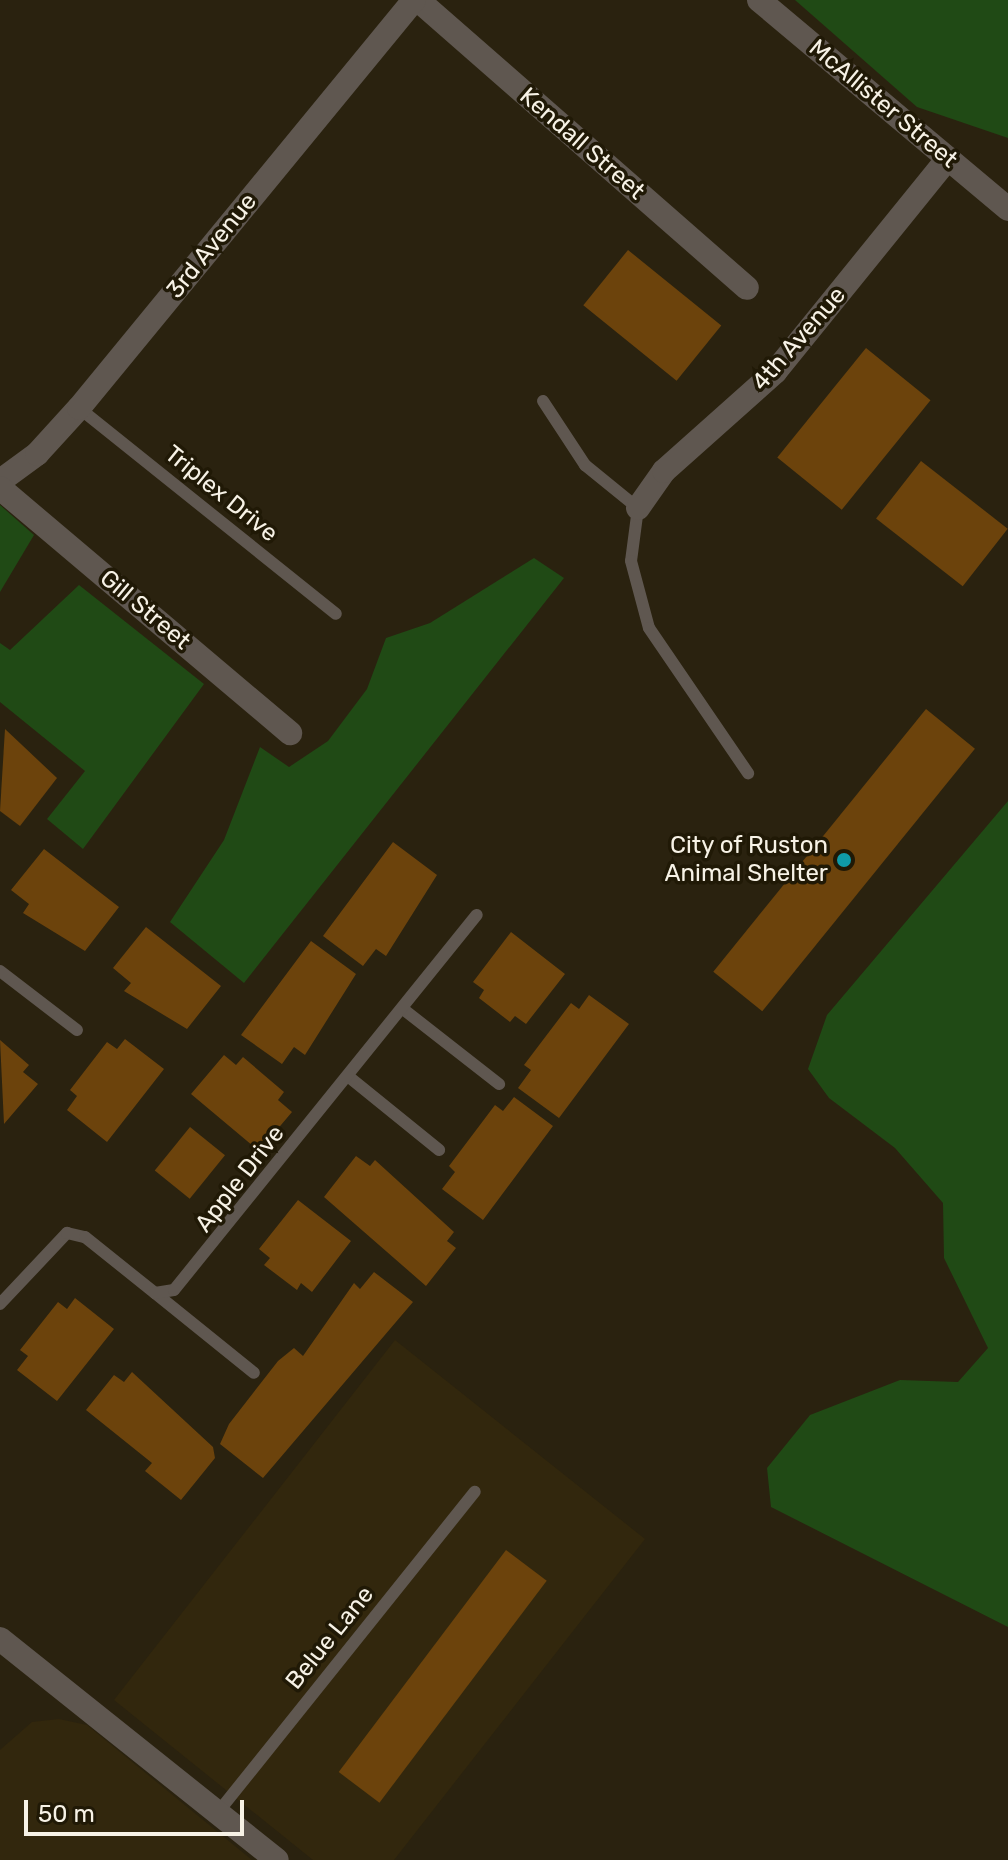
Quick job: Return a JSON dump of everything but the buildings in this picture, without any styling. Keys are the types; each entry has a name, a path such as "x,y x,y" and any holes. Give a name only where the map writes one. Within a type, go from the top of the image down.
{"street":[{"name":"Kendall Street","path":"416,0 747,288"},
{"name":"3rd Avenue","path":"0,481 37,454 79,408 416,0"},
{"name":"McAllister Street","path":"759,0 1008,209"},
{"name":"4th Avenue","path":"638,508 664,471 775,372 948,158"},
{"name":"Gill Street","path":"0,488 290,733"},
{"path":"0,1639 277,1860"}],"lane":[{"path":"543,401 585,465 638,508 631,561 649,628 748,773"},
{"name":"Triplex Drive","path":"79,408 336,614"},
{"name":"Apple Drive","path":"155,1293 174,1290 194,1272 477,915"},
{"path":"0,971 77,1030"},
{"path":"403,1009 499,1084"},
{"path":"349,1077 439,1150"},
{"path":"0,1304 67,1233 85,1237 254,1373"},
{"name":"Belue Lane","path":"219,1811 475,1492"}],"shaded area":[{"path":"395,1340 645,1539 394,1860 313,1860 114,1700"},
{"path":"59,1719 87,1725 252,1860 0,1860 0,1750 32,1722"}],"green space":[{"path":"795,0 1008,0 1008,138 917,107"},
{"path":"0,505 34,535 0,592"},
{"path":"534,558 564,578 244,983 170,922 224,840 260,747 289,767 328,741 367,689 386,638 430,623"},
{"path":"79,585 204,684 83,849 47,819 85,771 0,702 0,643 10,650"},
{"path":"1008,801 1008,1627 771,1507 767,1468 810,1415 900,1380 958,1382 988,1348 944,1258 943,1203 895,1148 829,1098 808,1069 827,1015"}],"place":[{"name":"City of Ruston Animal Shelter","path":"844,860"}]}
